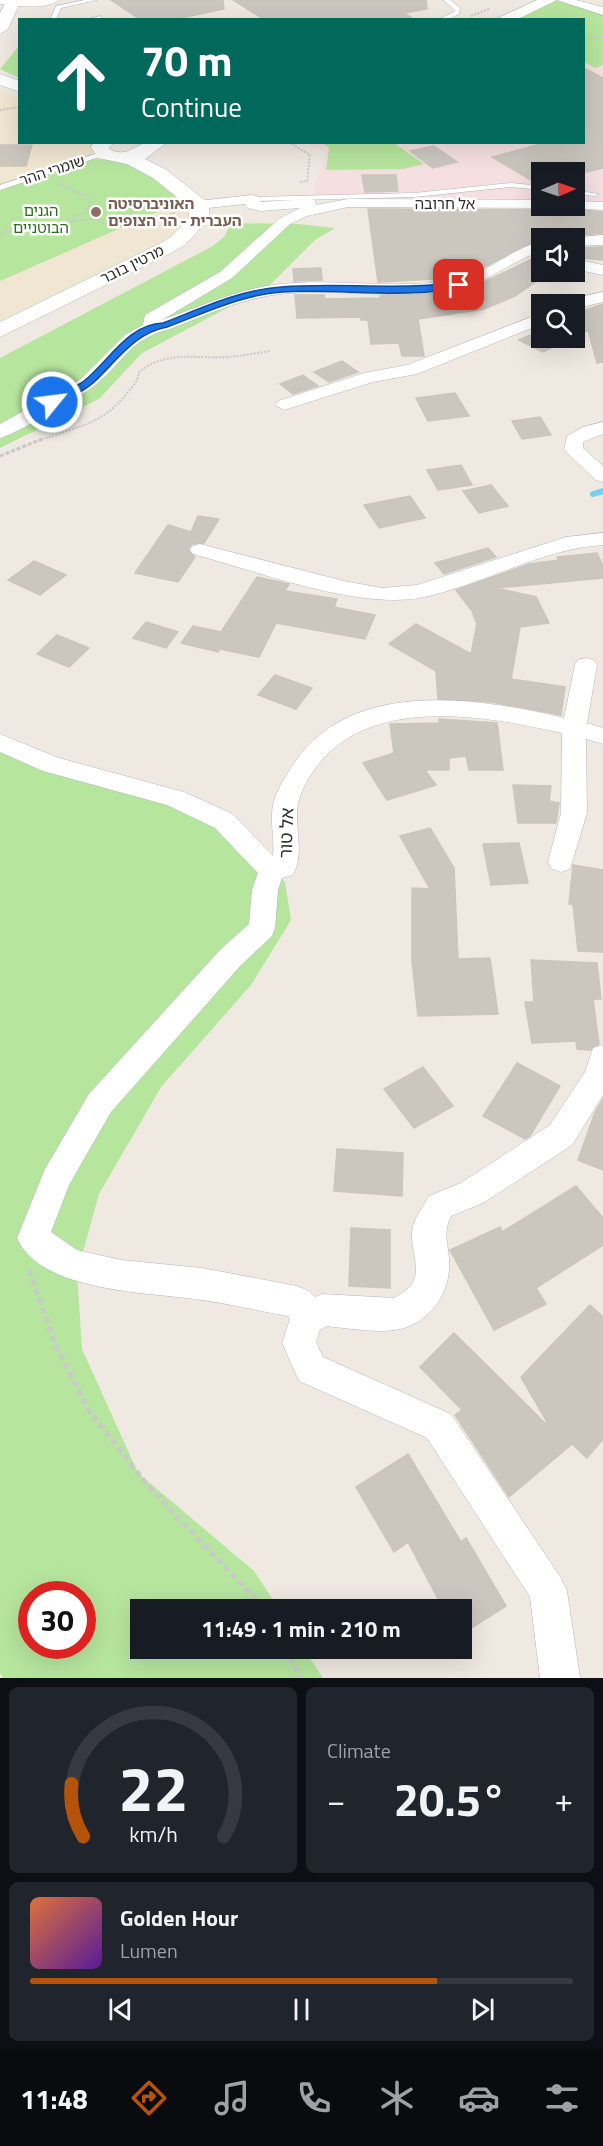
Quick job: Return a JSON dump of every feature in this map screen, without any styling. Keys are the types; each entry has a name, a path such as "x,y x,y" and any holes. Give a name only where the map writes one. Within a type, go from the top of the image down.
{"street":[{"path":"487,18 530,0"},
{"path":"506,18 550,0"},
{"path":"562,0 603,9"},
{"path":"577,0 603,9"},
{"path":"0,29 6,2 55,6"},
{"path":"0,80 18,87"},
{"path":"0,86 18,88"},
{"path":"103,146 147,148 160,174 199,205 252,199 253,205 260,207 323,202 330,207"},
{"name":"אל חרובה","path":"154,326 151,319 226,275 285,221 303,212 348,203 531,204"},
{"name":"מרטין בובר","path":"0,330 178,241 199,219 199,205"},
{"path":"585,241 603,240"},
{"path":"0,432 87,383 130,339 154,326 164,325 243,295 282,289 432,289 459,285 481,278 517,255 531,250"},
{"path":"585,266 603,270"},
{"path":"585,301 603,297"},
{"path":"284,405 370,377 411,370 531,322"},
{"path":"603,428 590,431 574,440 574,450 603,476"},
{"path":"200,550 343,588 382,595 419,591 573,542 603,539"},
{"path":"561,862 574,813 574,727 586,665"},
{"name":"אל טור","path":"0,742 52,765 175,798 224,821 272,871 284,868 288,856 287,798 316,749 338,731 372,716 423,708 480,710 574,727 603,736"},
{"path":"272,871 265,890 262,928 231,957 100,1103 56,1179 33,1238 69,1264 120,1276 202,1284 297,1302 311,1317"},
{"path":"560,1678 548,1591 439,1426 311,1369 299,1343 307,1319 322,1311 395,1314 414,1305 429,1289 433,1269 429,1227 440,1206 472,1193 561,1135 599,1076 603,1057"}],"lane":[{"path":"55,6 94,0"},
{"path":"445,18 457,13 458,9 446,0"},
{"path":"55,6 98,8"},
{"name":"שומרי ההר","path":"0,188 103,146"},
{"path":"0,176 15,183"},
{"path":"252,199 414,195 511,185 531,187"}],"path":[{"path":"585,38 603,37"},
{"path":"0,110 18,107"},
{"path":"54,184 62,183 90,198 87,212 66,221"},
{"path":"0,235 20,226 94,219"},
{"path":"0,456 68,429 96,422 116,408 138,380 139,372 155,361 193,356 227,358 270,351"},
{"path":"33,1238 27,1266 56,1346 88,1409 147,1485 256,1599"},
{"path":"291,1659 300,1678"}],"shaded area":[{"path":"585,63 593,67 603,65 603,203 585,202 585,162 531,162 531,201 312,196 326,152 308,144 585,144"},
{"name":"האוניברסיטה העברית - הר הצופים","path":"0,90 18,98 18,144 102,144 135,163 189,206 194,217 174,238 0,336"}],"green space":[{"path":"553,0 603,12 603,65 595,68 585,63 585,18 515,18"},
{"path":"18,47 18,78 0,69"},
{"path":"324,144 395,144 424,164 403,169 326,170 329,148"},
{"name":"הגנים הבוטניים","path":"93,159 135,162 182,201 0,281 0,189"},
{"path":"231,223 297,224 335,228 315,240 269,286 142,353 99,399 0,448 0,358 213,246 224,237"},
{"path":"0,737 51,771 203,816 256,848 285,882 291,920 251,985 161,1087 99,1194 77,1273 82,1349 138,1473 254,1571 272,1599 130,1599 130,1659 311,1659 323,1678 3,1678 0,1673"}],"building":[{"path":"111,0 223,0 224,9 181,18 138,18"},
{"path":"233,0 426,0 427,9 404,13 412,18 262,18"},
{"path":"585,69 603,78 603,168 585,172 585,162 531,162 531,180 492,157 541,144 585,144"},
{"path":"0,145 32,145 26,166 0,166"},
{"path":"434,146 457,162 433,168 410,151"},
{"path":"362,175 396,175 398,191 365,192"},
{"path":"368,209 531,210 531,216 585,216 585,210 603,212 603,233 585,235 585,228 531,228 531,244 476,271 454,278 378,282"},
{"path":"603,247 603,260 585,258 585,248"},
{"path":"531,259 531,282 535,282 515,296 484,309 418,319 424,356 402,356 399,343 371,344 368,320 361,320 361,317 297,318 295,295 324,295 324,299 381,298 380,296 454,292 478,285"},
{"path":"321,268 322,280 294,281 293,269"},
{"path":"603,304 603,362 597,363 588,330 585,331 585,310"},
{"path":"531,335 531,346 519,340"},
{"path":"535,348 551,348 543,352"},
{"path":"342,361 358,372 329,382 314,372"},
{"path":"303,375 318,386 293,394 280,384"},
{"path":"455,393 469,416 428,421 416,398"},
{"path":"540,417 551,435 522,439 512,421"},
{"path":"461,465 472,485 438,490 427,470"},
{"path":"491,485 508,506 479,513 463,491"},
{"path":"410,496 425,518 379,528 364,505"},
{"path":"198,516 219,519 204,543 192,544 188,549 195,557 178,582 135,573 168,525 191,532"},
{"path":"488,548 496,557 444,574 435,563"},
{"path":"597,553 603,566 603,578 496,588 536,597 549,623 520,627 511,679 565,687 561,715 492,702 438,699 436,671 389,644 416,624 471,654 477,624 472,611 456,590 529,564 559,560 557,557"},
{"path":"34,561 66,575 40,595 8,580"},
{"path":"257,577 289,584 285,591 337,599 334,607 375,615 365,639 276,623 259,657 220,649 218,652 181,643 193,626 221,632"},
{"path":"146,622 178,632 166,648 133,638"},
{"path":"57,635 89,648 69,667 37,654"},
{"path":"275,675 312,688 296,709 258,695"},
{"path":"439,719 497,723 503,770 469,770 466,756 449,758 449,770 425,770 436,785 387,800 363,763 394,753 390,724 440,723"},
{"path":"513,785 551,786 549,801 559,803 556,823 518,823"},
{"path":"430,828 454,868 458,959 490,958 498,1014 418,1016 412,960 412,888 430,889 400,836"},
{"path":"519,843 528,883 491,885 483,844"},
{"path":"573,865 603,870 603,952 578,951 573,904 569,904"},
{"path":"531,960 597,963 601,999 593,999 599,1044 590,1050 577,1049 576,1041 532,1043 525,1002 534,1002"},
{"path":"517,1063 560,1086 530,1136 525,1139 483,1116"},
{"path":"423,1067 453,1106 414,1128 384,1089"},
{"path":"603,1099 603,1170 578,1160 595,1112"},
{"path":"337,1149 403,1153 402,1196 334,1191"},
{"path":"576,1186 603,1218 603,1245 536,1288 546,1304 494,1330 450,1250 500,1227 502,1232"},
{"path":"351,1228 390,1230 390,1288 349,1286"},
{"path":"590,1305 603,1317 603,1439 587,1458 572,1444 509,1497 455,1415 462,1410 420,1367 454,1333 546,1424 547,1422 521,1377"},
{"path":"408,1454 461,1542 466,1538 506,1606 472,1628 472,1599 438,1599 408,1542 394,1552 356,1487"}],"waterway":[{"path":"593,494 603,491"}],"place":[{"name":"האוניברסיטה העברית - הר הצופים","path":"96,212"}],"route":[{"path":"52,402 87,383 130,339 154,326 164,325 243,295 282,289 390,290 432,289 459,285"}]}
